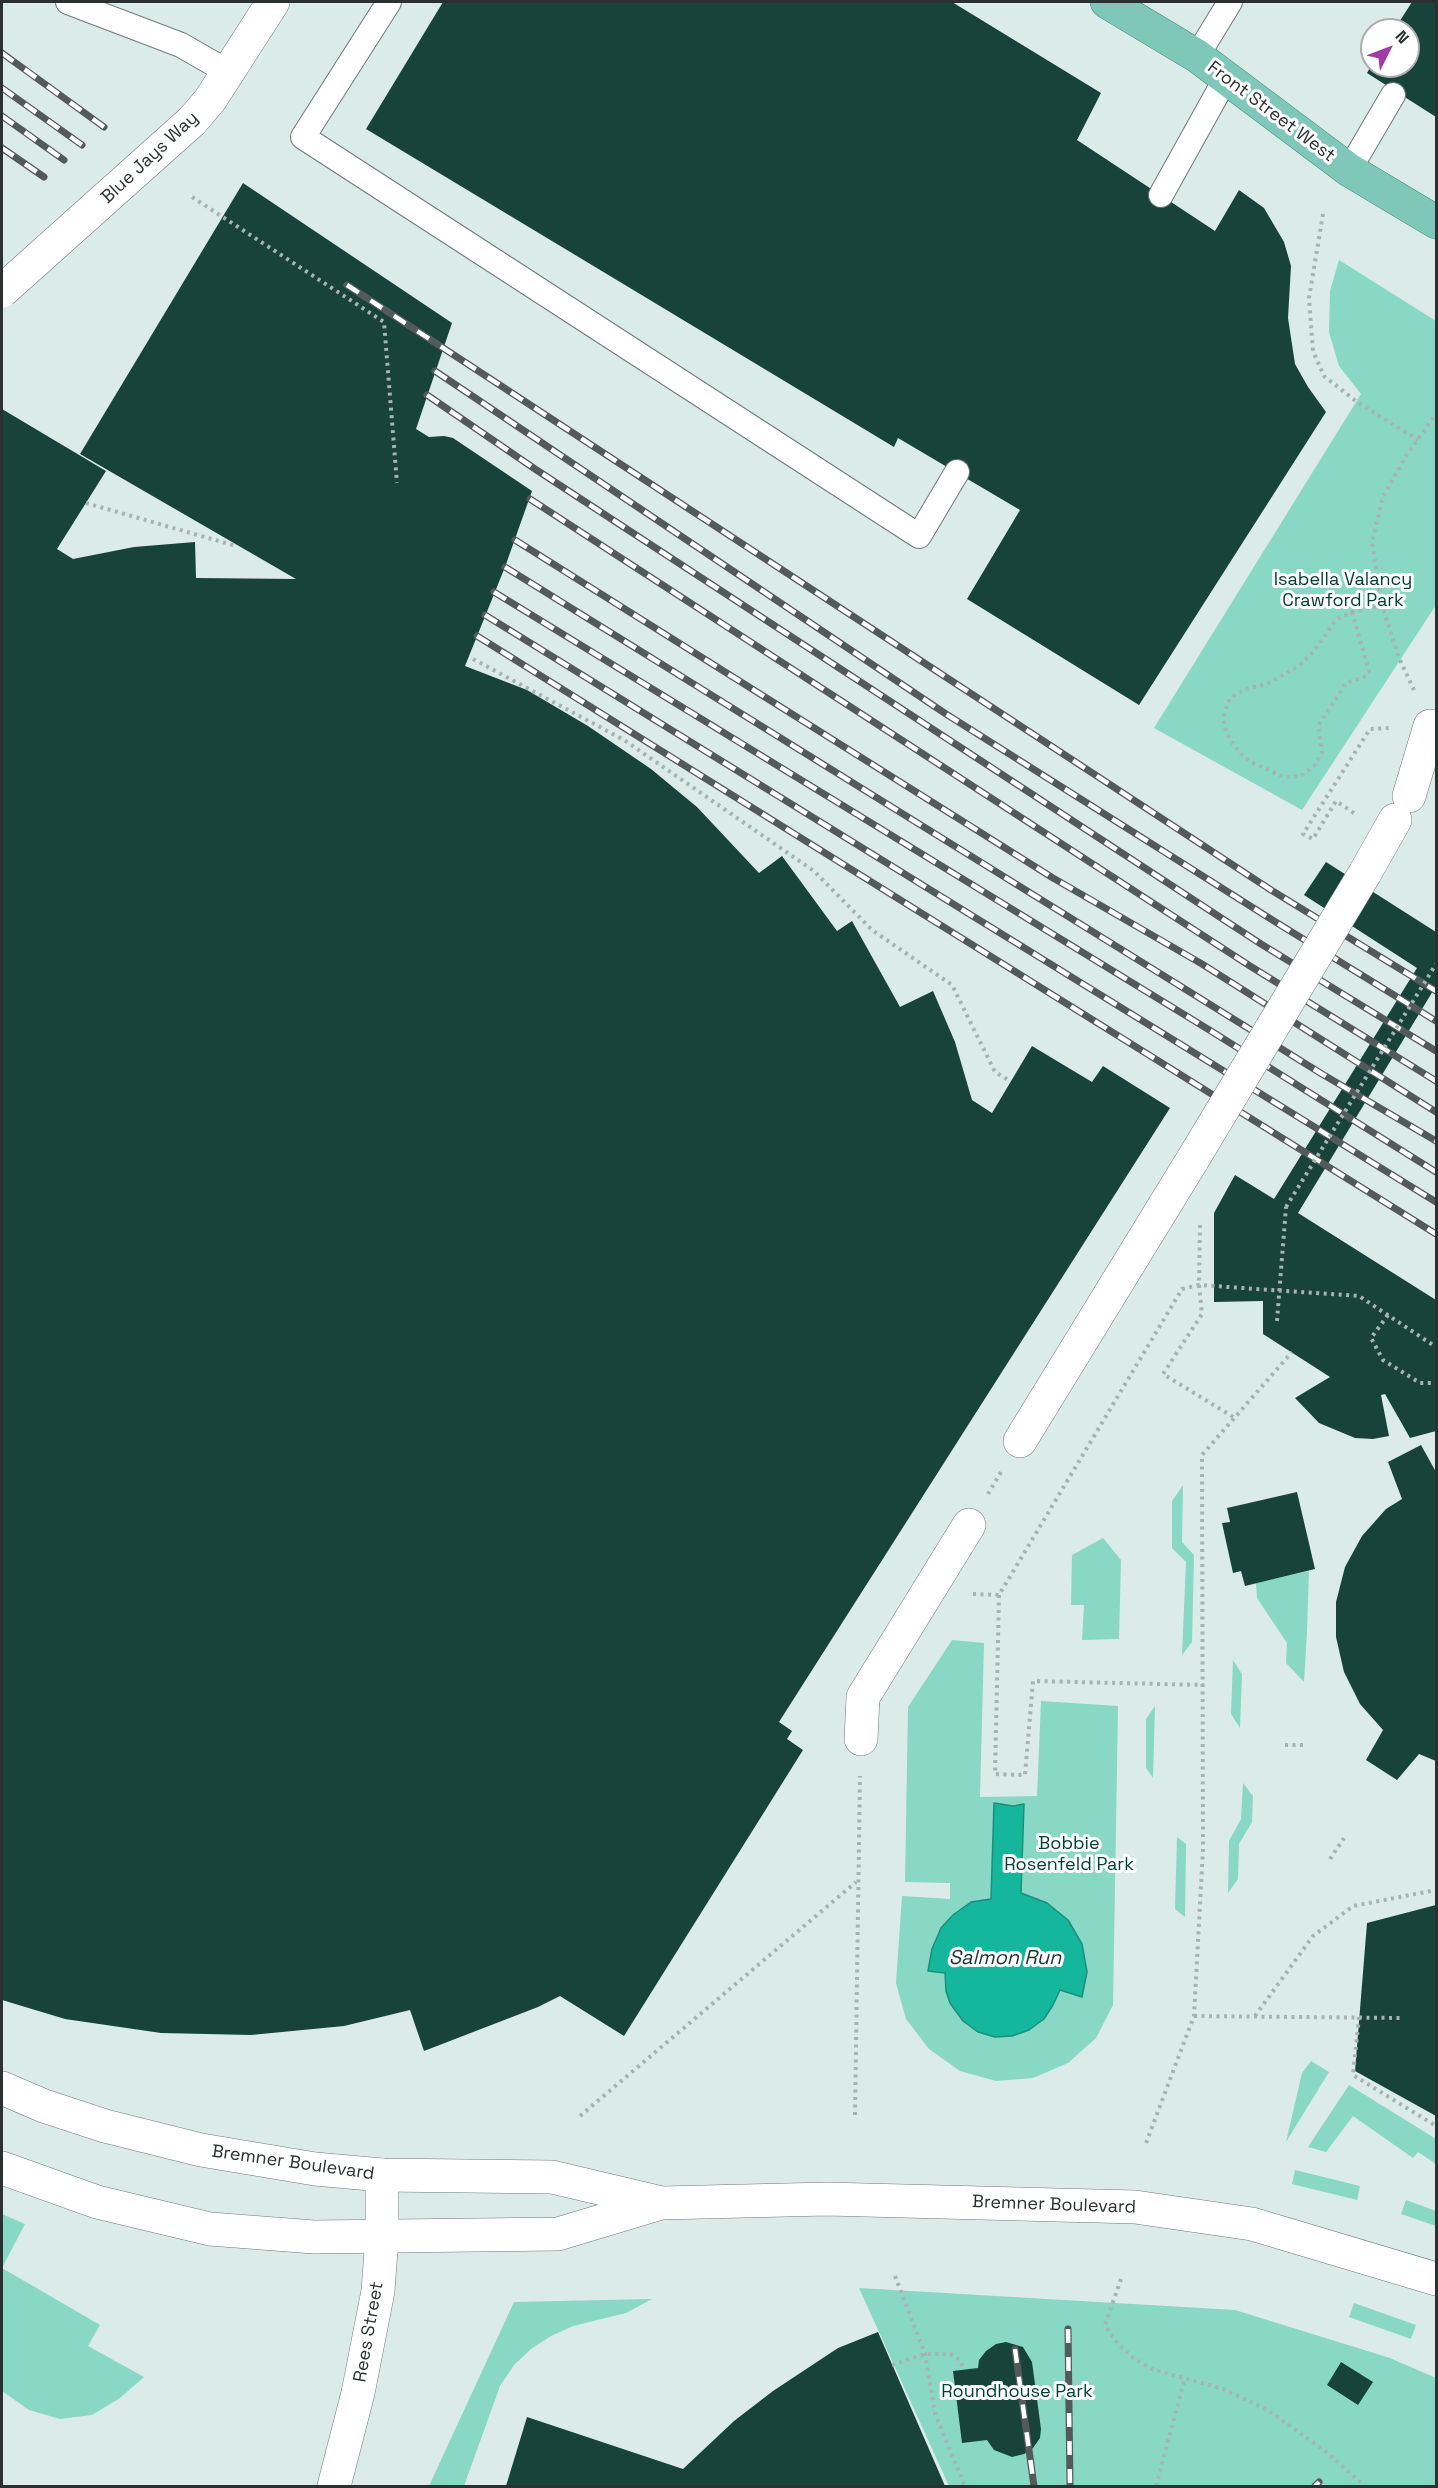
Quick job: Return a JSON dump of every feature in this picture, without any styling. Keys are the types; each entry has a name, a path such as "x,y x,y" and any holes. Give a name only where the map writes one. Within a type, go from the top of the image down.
{"main road":[{"name":"Front Street West","path":"1107,2 1197,56 1349,170 1437,222"}],"street":[{"name":"Blue Jays Way","path":"2,291 192,121 210,100 273,2"},
{"path":"1020,1441 1193,1160 1365,873 1397,817 1430,726"},
{"path":"861,1739 863,1698 969,1525"},
{"name":"Bremner Boulevard","path":"2,2088 44,2106 105,2126 201,2150 315,2169 382,2175 552,2177 662,2203 827,2199 1135,2207 1252,2224 1437,2279"},
{"name":"Bremner Boulevard","path":"2,2168 97,2202 210,2229 314,2237 558,2234 662,2203"},
{"name":"Rees Street","path":"333,2487 358,2393 378,2291 382,2237 382,2175"}],"lane":[{"path":"68,2 181,45 228,72"},
{"path":"389,2 303,137 919,536 957,472"},
{"path":"1197,56 1230,2"},
{"path":"1161,195 1226,78"},
{"path":"1349,170 1393,95"}],"path":[{"path":"192,197 384,322 397,483"},
{"path":"1323,214 1309,298 1314,351 1324,376 1357,402 1418,440"},
{"path":"1397,817 1336,801 1313,839 1303,834 1370,729 1430,726 1400,658 1382,606 1372,542 1383,497 1437,414"},
{"path":"86,503 236,546"},
{"path":"1352,612 1369,671 1366,676 1346,683 1318,726 1322,753 1314,766 1301,776 1284,777 1251,762 1236,747 1224,726 1224,713 1230,698 1245,689 1267,684 1299,666 1312,653 1337,619 1352,612 1382,606"},
{"path":"473,659 624,740 814,871 872,930 952,985 995,1072 1010,1081"},
{"path":"1277,1321 1286,1207 1437,964"},
{"path":"1200,1215 1199,1285 1202,1314 1163,1374 1235,1418"},
{"path":"1204,1685 1033,1681 1025,1775 995,1773 999,1594 1182,1289 1199,1285 1359,1296 1437,1347"},
{"path":"1388,1315 1371,1338 1383,1360 1420,1383 1437,1383"},
{"path":"1146,2143 1194,2016 1203,1849 1202,1455 1292,1352"},
{"path":"969,1525 1020,1441"},
{"path":"927,1594 999,1594"},
{"path":"855,2115 861,1739"},
{"path":"1285,1746 1305,1745"},
{"path":"1330,1858 1344,1838"},
{"path":"580,2116 857,1882"},
{"path":"1255,2016 1313,1936 1353,1906 1437,1890"},
{"path":"1194,2016 1402,2018"},
{"path":"1359,2017 1353,2075 1437,2126"},
{"path":"895,2276 925,2354 934,2414 965,2487"},
{"path":"1121,2279 1105,2325 1110,2334 1134,2359 1142,2364 1239,2395 1266,2409 1324,2451 1365,2487"},
{"path":"892,2365 925,2354 951,2354 960,2360 964,2370"},
{"path":"1156,2487 1185,2378"}],"green space":[{"name":"Isabella Valancy Crawford Park","path":"1339,260 1436,321 1436,605 1302,810 1154,728 1361,394 1339,366 1329,332 1330,291"},
{"path":"1183,1485 1182,1542 1194,1555 1192,1642 1182,1655 1186,1562 1172,1548 1172,1501"},
{"path":"1103,1538 1121,1560 1119,1639 1082,1640 1084,1605 1071,1605 1072,1555"},
{"path":"1309,1571 1304,1682 1286,1663 1287,1643 1257,1598 1256,1583"},
{"name":"Bobbie Rosenfeld Park","path":"952,1640 984,1643 980,1797 1037,1796 1041,1701 1118,1706 1113,2005 1096,2038 1068,2063 1033,2078 996,2081 960,2071 929,2049 906,2019 896,1983 902,1896 950,1899 950,1883 905,1882 908,1707","holes":["994,1803 1013,1806 1023,1804 1021,1893 1047,1903 1068,1921 1082,1944 1087,1971 1082,1996 1060,1989 1044,2019 1029,2030 963,2021 950,2003 946,1991 945,1973 928,1971 971,1902 991,1899"]},
{"path":"1233,1660 1242,1674 1240,1728 1231,1714"},
{"path":"1155,1706 1153,1778 1146,1768 1146,1719"},
{"path":"1243,1783 1253,1796 1252,1822 1239,1844 1238,1879 1228,1893 1229,1841 1241,1819"},
{"path":"1177,1837 1186,1844 1185,1917 1175,1909"},
{"path":"1311,2061 1329,2072 1286,2142 1302,2073"},
{"path":"1349,2085 1436,2139 1436,2164 1418,2152 1413,2158 1353,2116 1326,2152 1308,2147"},
{"path":"1295,2170 1360,2186 1357,2200 1292,2184"},
{"path":"1406,2200 1436,2211 1436,2226 1401,2214"},
{"path":"2,2214 25,2224 2,2268"},
{"path":"2,2268 100,2325 88,2346 144,2377 120,2398 92,2415 60,2419 29,2410 2,2391"},
{"name":"Roundhouse Park","path":"859,2288 1235,2310 1390,2358 1436,2378 1436,2486 949,2486"},
{"path":"652,2299 626,2313 573,2326 531,2349 514,2365 500,2386 464,2486 429,2486 514,2302"},
{"path":"1354,2303 1416,2325 1411,2339 1349,2317"}],"water":[{"name":"Salmon Run","path":"994,1803 1013,1806 1024,1804 1021,1893 1047,1903 1068,1920 1082,1944 1087,1972 1082,1997 1060,1990 1044,2019 1029,2030 1012,2036 995,2037 978,2032 963,2021 950,2003 946,1991 945,1973 928,1971 932,1949 941,1928 953,1915 971,1902 991,1899"}],"building":[{"path":"443,2 952,2 1101,93 1077,140 1215,231 1239,190 1264,208 1284,242 1291,266 1288,318 1295,364 1326,412 1139,705 967,599 1020,510 898,438 894,447 366,129"},
{"path":"1412,2 1436,2 1436,117 1375,78 1420,78 1420,18 1402,18"},
{"path":"243,183 452,323 416,429 429,437 453,438 532,491 505,567 465,666 527,690 588,726 651,769 697,807 759,873 782,856 837,931 852,921 900,1007 933,991 955,1042 972,1100 992,1113 1032,1046 1092,1082 1103,1066 1170,1108 779,1722 792,1731 787,1739 803,1750 624,2036 560,1996 538,2007 424,2051 410,2010 344,2026 251,2035 161,2033 65,2019 2,2000 2,409 106,471 57,549 73,559 134,547 195,542 196,578 296,579 80,454"},
{"path":"1326,862 1436,932 1436,986 1298,1213 1436,1300 1436,1431 1410,1438 1385,1394 1381,1395 1389,1436 1373,1439 1355,1438 1319,1423 1295,1398 1330,1377 1263,1334 1263,1301 1214,1302 1214,1213 1235,1175 1274,1199 1417,968 1304,895"},
{"path":"1421,1445 1436,1472 1436,1761 1419,1754 1397,1780 1366,1760 1383,1730 1360,1704 1344,1672 1336,1637 1336,1602 1345,1567 1362,1536 1386,1509 1402,1499 1388,1462"},
{"path":"1297,1492 1315,1569 1245,1586 1241,1571 1233,1573 1222,1523 1230,1522 1227,1508"},
{"path":"1436,1905 1436,2116 1355,2071 1367,1923"},
{"path":"878,2332 945,2486 506,2486 527,2417 683,2469 734,2421 773,2391 838,2348"},
{"path":"1006,2342 1023,2347 1032,2362 1041,2429 1040,2438 1033,2448 1024,2454 1012,2457 994,2450 987,2440 962,2443 953,2371 978,2368 979,2360 986,2351 996,2344"},
{"path":"1341,2362 1373,2382 1358,2405 1327,2385"}],"railway":[{"path":"2,53 104,127"},
{"path":"2,88 82,145"},
{"path":"2,116 64,160"},
{"path":"2,148 44,177"},
{"path":"347,285 1271,890 1436,991"},
{"path":"435,371 946,714 1436,1021"},
{"path":"427,395 535,469 1261,944 1436,1051"},
{"path":"530,499 1250,966 1436,1081"},
{"path":"515,540 1053,878 1202,964 1436,1112"},
{"path":"505,567 1322,1074 1436,1141"},
{"path":"494,592 1211,1031 1436,1172"},
{"path":"485,615 1436,1202"},
{"path":"477,636 1436,1234"},
{"path":"1068,2329 1070,2486"},
{"path":"1015,2349 1034,2486"},
{"path":"1315,2486 1319,2482"}]}
